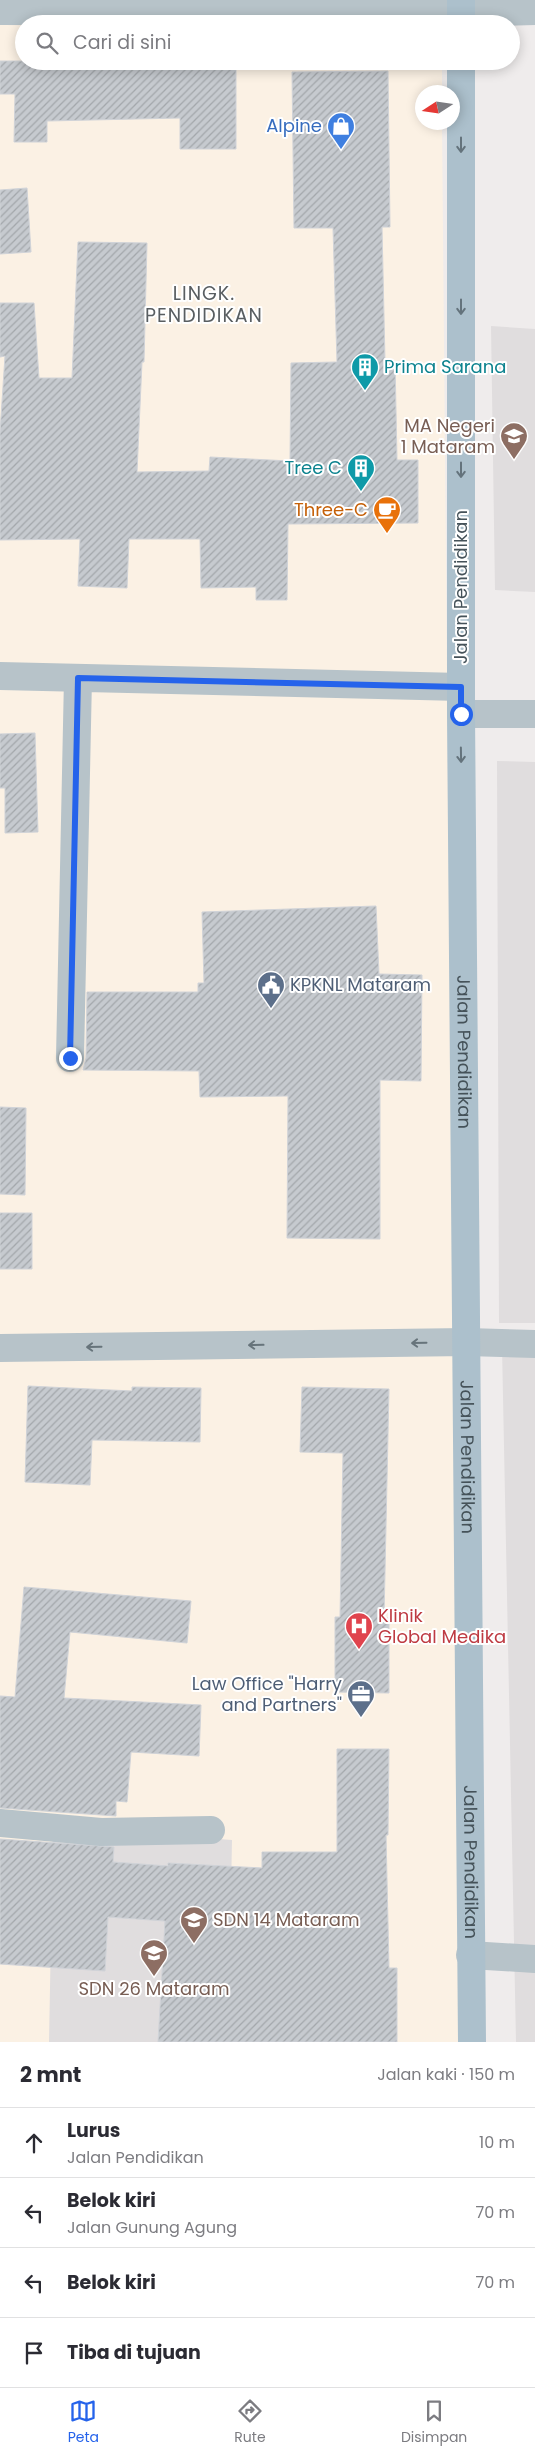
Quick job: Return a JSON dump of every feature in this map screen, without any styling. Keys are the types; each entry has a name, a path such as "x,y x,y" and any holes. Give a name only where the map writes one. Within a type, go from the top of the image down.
{"main road":[{"name":"Jalan Pendidikan","path":"461,70 461,700 468,1342 470,1955 472,2042"}],"street":[{"path":"0,11 535,11"},
{"path":"0,676 78,678 461,700 535,714"},
{"path":"70,1058 78,678"},
{"path":"0,1348 468,1342 535,1344"},
{"path":"0,1824 101,1832 211,1830"},
{"path":"470,1955 535,1959"}],"shaded area":[{"path":"0,0 15,15 15,70 442,70 442,85 415,85 415,130 442,130 453,1328 464,2042 0,2042"},
{"name":"MA Negeri 1 Mataram","path":"491,326 535,329 535,592 495,590"},
{"path":"497,761 535,762 535,1323 499,1323"},
{"path":"502,1347 535,1348 535,2042 516,2042"},
{"path":"53,1826 232,1840 228,2042 49,2042"}],"building":[{"path":"0,61 15,61 15,70 236,70 236,149 180,149 180,118 47,121 47,142 14,142 15,94 0,94"},
{"path":"388,71 390,227 382,227 385,361 395,361 397,460 418,460 418,523 288,524 287,600 256,600 256,587 201,588 200,539 129,539 127,588 78,586 80,539 0,540 0,432 5,356 0,357 0,303 34,303 39,378 72,378 78,242 147,243 144,362 142,362 137,472 209,471 210,457 290,461 291,363 337,362 333,228 294,228 292,72"},
{"path":"27,188 31,252 0,254 0,190"},
{"path":"35,733 38,832 5,833 5,788 0,788 0,734"},
{"path":"376,906 379,974 422,975 421,1081 380,1080 380,1239 287,1238 288,1096 200,1097 199,1071 83,1070 86,1058 87,992 198,992 198,983 204,983 202,912"},
{"path":"0,1107 26,1108 25,1195 0,1194"},
{"path":"0,1213 32,1213 32,1269 0,1269"},
{"path":"28,1386 132,1391 132,1387 201,1388 200,1442 92,1440 90,1485 25,1482"},
{"path":"302,1387 389,1389 384,1618 389,1618 389,1693 335,1692 335,1617 340,1617 343,1453 300,1452"},
{"path":"24,1587 191,1601 187,1643 70,1632 64,1698 201,1705 199,1756 131,1752 127,1802 116,1801 116,1816 0,1808 0,1696 15,1697"},
{"path":"337,1749 389,1749 388,1835 386,1835 389,1968 397,1968 397,2042 158,2042 165,1921 108,1917 105,1971 0,1964 0,1839 114,1847 113,1862 168,1866 168,1863 262,1868 262,1852 337,1852"}],"place":[{"name":"Alpine","path":"341,150"},
{"name":"Prima Sarana","path":"365,391"},
{"name":"MA Negeri 1 Mataram","path":"514,460"},
{"name":"Tree C","path":"361,492"},
{"name":"Three-C","path":"387,534"},
{"name":"KPKNL Mataram","path":"271,1009"},
{"name":"Klinik Global Medika","path":"359,1650"},
{"name":"Law Office \"Harry and Partners\"","path":"361,1718"},
{"name":"SDN 14 Mataram","path":"194,1944"},
{"name":"SDN 26 Mataram","path":"154,1977"}],"district":[{"name":"LINGK. PENDIDIKAN","path":"204,304"}],"route":[{"path":"70,1058 78,678 461,687 461,714"}]}
